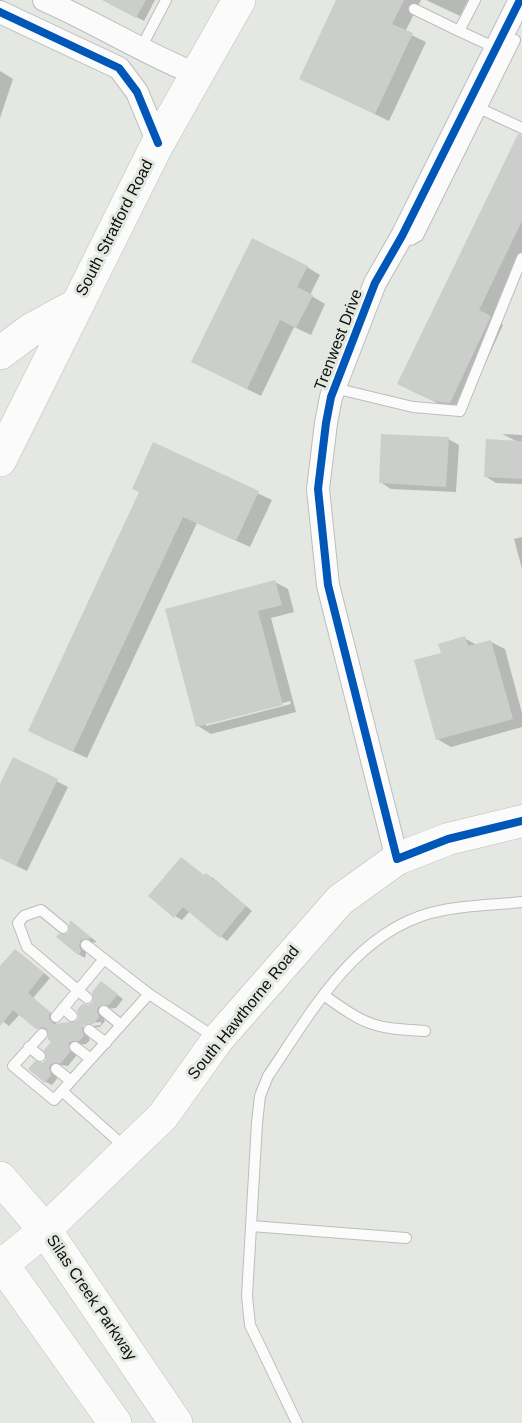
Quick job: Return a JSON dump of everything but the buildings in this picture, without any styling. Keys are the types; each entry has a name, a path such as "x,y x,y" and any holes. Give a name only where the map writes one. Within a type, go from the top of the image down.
{"main road":[{"name":"South Stratford Road","path":"2,445 46,372 75,306 158,143 239,0"},
{"path":"0,353 31,330 75,306"},
{"name":"South Hawthorne Road","path":"2,1263 45,1230 163,1116 218,1039 340,900 397,859 448,839 522,821"},
{"name":"Silas Creek Parkway","path":"0,1178 45,1230 176,1423"},
{"path":"2,1263 115,1423"}],"street":[{"path":"44,0 69,5 162,61 198,75"},
{"name":"Trenwest Drive","path":"397,859 328,585 318,489 326,423 334,388 375,283 475,106 506,44 517,1"},
{"path":"0,12 119,68 137,92 158,143"}],"lane":[{"path":"141,48 166,0"},
{"path":"459,31 475,0"},
{"path":"414,9 459,31 506,44"},
{"path":"475,106 522,128"},
{"path":"334,388 414,407 460,411 522,258"},
{"path":"297,1423 250,1325 247,1296 260,1096 268,1076 352,960 376,939 408,921 443,910 522,902"},
{"path":"63,928 41,910 24,916 18,923 27,947 87,998"},
{"path":"86,945 149,994 218,1039"},
{"path":"72,1016 59,1013 104,959"},
{"path":"42,1034 13,1066 54,1100 149,994"},
{"path":"325,996 359,1021 371,1026 425,1031"},
{"path":"104,1011 121,1025"},
{"path":"89,1030 106,1043"},
{"path":"29,1047 40,1056"},
{"path":"75,1047 91,1059"},
{"path":"56,1069 71,1081"},
{"path":"62,1091 127,1149"},
{"path":"252,1226 406,1238"}],"cycle path":[{"path":"520,0 402,236 375,283 331,397 318,489 328,585 397,859 448,839 522,821"},
{"path":"0,12 119,68 137,92 158,143"}]}
